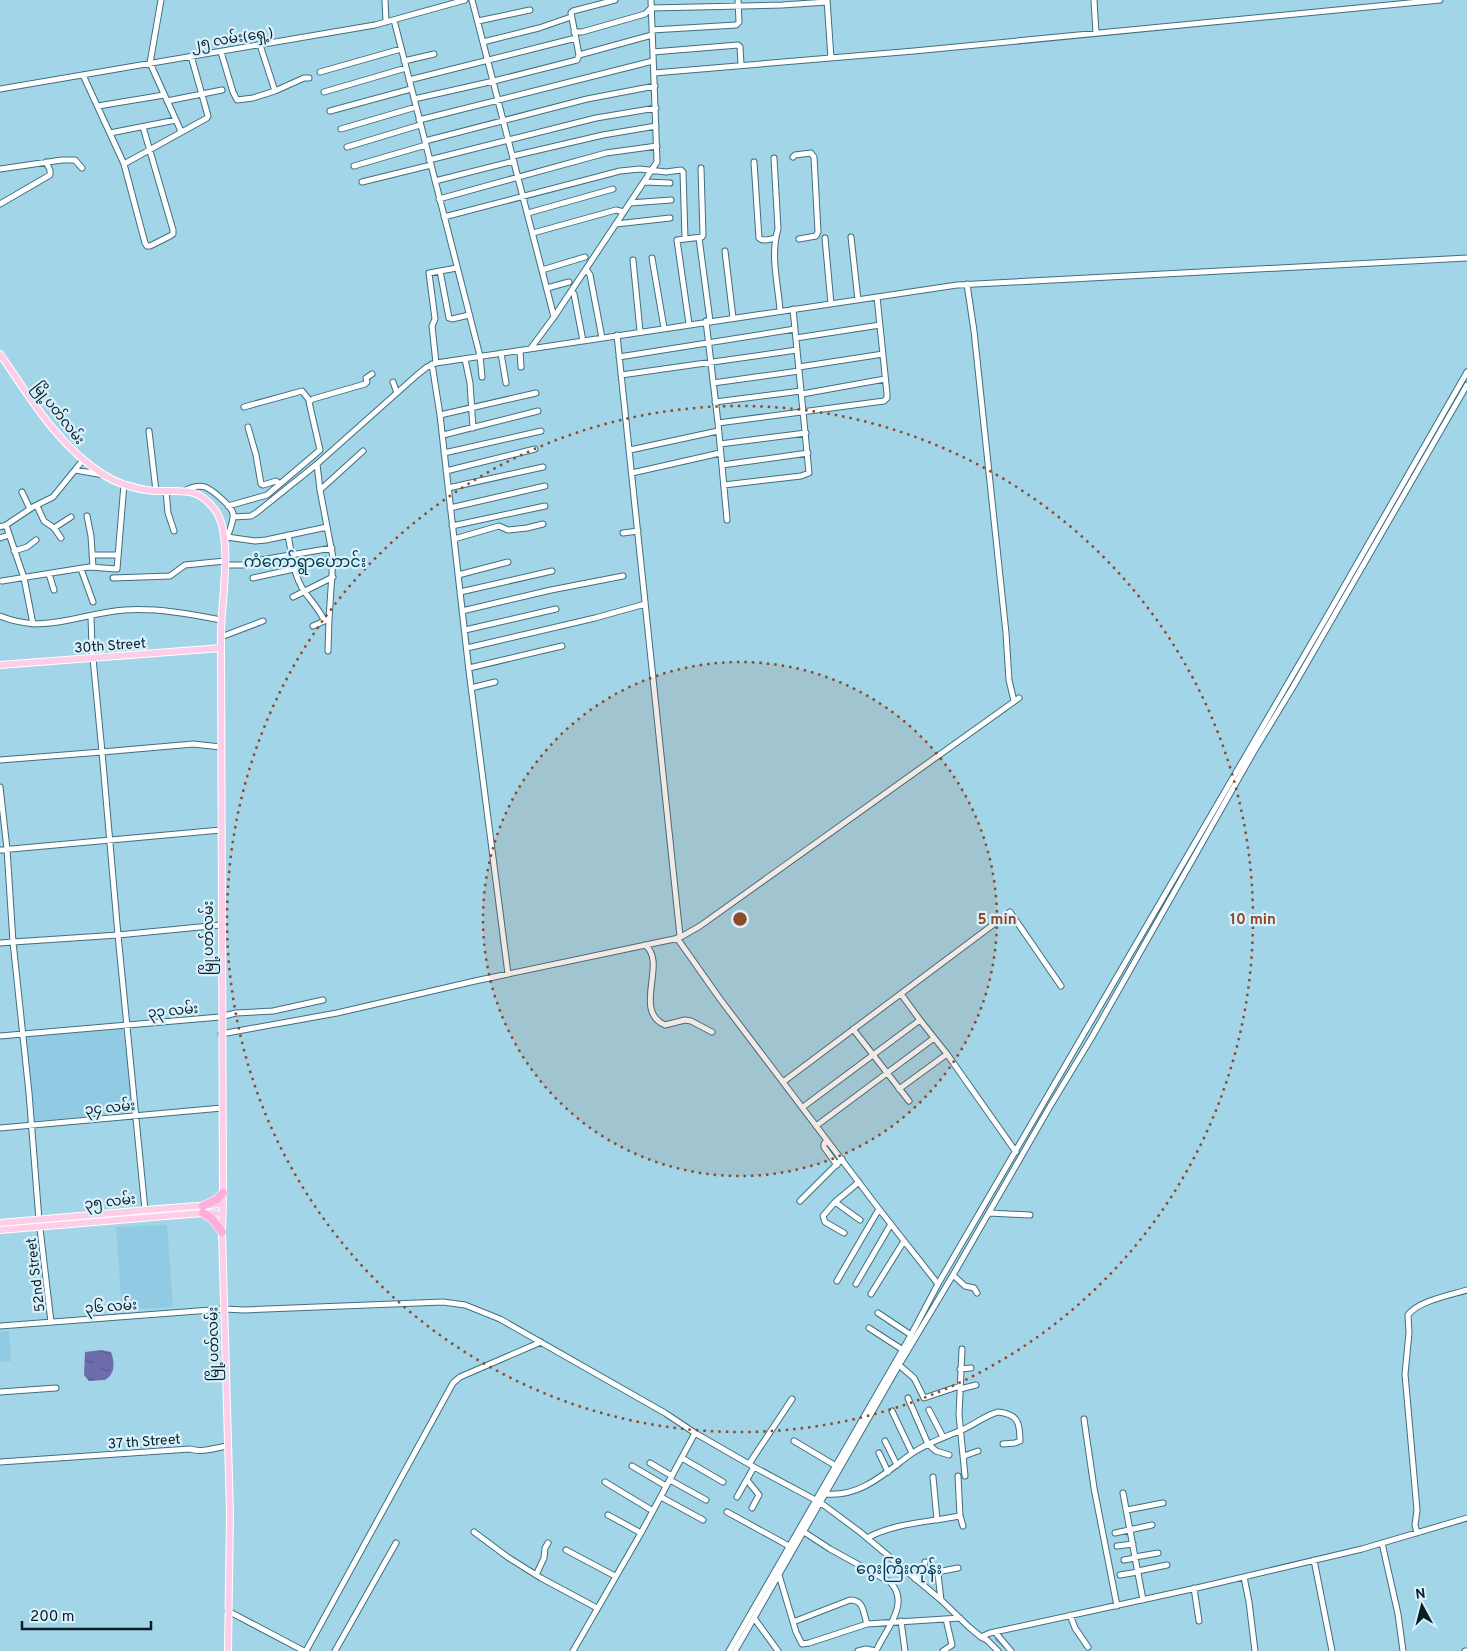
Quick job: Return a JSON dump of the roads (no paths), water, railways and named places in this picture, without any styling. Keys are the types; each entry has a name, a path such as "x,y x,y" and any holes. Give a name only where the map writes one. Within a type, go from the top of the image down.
{"highway":[{"path":"222,1232 203,1209 223,1193"}],"main road":[{"name":"မြို့ပတ်လမ်း","path":"0,354 57,435 83,460 104,475 124,484 156,491 186,490 197,493 217,512 222,525 225,563 221,620 220,1017 222,1232 230,1513 228,1651"},
{"name":"30th Street","path":"0,665 221,648"},
{"name":"၃၅ လမ်း","path":"0,1223 39,1223 164,1208 203,1209 223,1204"},
{"path":"164,1208 165,1216"},
{"path":"0,1230 39,1223 165,1216 203,1209 223,1214"}],"street":[{"path":"162,0 150,63 180,133"},
{"path":"385,0 386,22"},
{"name":"၂၅ လမ်း(ရှေ့)","path":"0,89 386,22 465,0"},
{"path":"472,0 554,317"},
{"path":"414,99 577,60 579,55 572,17 573,10 615,0"},
{"path":"531,348 586,270 658,159 651,0"},
{"path":"1094,0 1096,32"},
{"path":"654,73 741,64 914,51 1440,0"},
{"path":"574,32 582,32 645,14 651,8 738,3 782,5 827,1 831,58"},
{"path":"579,55 652,32 736,25 740,22 738,3"},
{"path":"478,21 530,10"},
{"path":"483,42 539,28 572,17"},
{"path":"394,20 480,356 482,377"},
{"path":"409,80 576,38"},
{"path":"260,45 275,91"},
{"path":"653,52 738,45 740,48 741,64"},
{"path":"320,72 401,49"},
{"path":"221,52 237,100 253,98 275,91 304,78 309,78"},
{"path":"404,61 434,54"},
{"path":"124,164 207,118 191,56"},
{"path":"347,147 420,123 499,101 653,62"},
{"path":"324,92 406,68"},
{"path":"83,75 124,164 145,243 147,246 150,246 173,234 142,127"},
{"path":"354,166 425,143 504,121 587,99 655,86"},
{"path":"330,111 411,89"},
{"path":"167,101 222,90"},
{"path":"98,106 164,95"},
{"path":"341,129 416,107"},
{"path":"362,182 509,140 613,114 656,108"},
{"path":"110,133 176,120"},
{"path":"435,180 603,134 656,126"},
{"path":"440,199 606,153 657,146"},
{"path":"794,157 795,155 811,153 814,157 818,232 816,236 799,239"},
{"path":"774,158 778,229 775,249 780,310"},
{"path":"0,169 62,160 75,160 82,168"},
{"path":"0,204 50,175 46,162"},
{"path":"754,162 758,238 765,240 776,238"},
{"path":"689,324 677,240 704,236 701,168"},
{"path":"444,217 620,171 640,169 666,172 681,170 683,172 686,239"},
{"path":"644,182 670,183"},
{"path":"528,213 612,189"},
{"path":"630,203 671,200"},
{"path":"533,233 616,210 624,212"},
{"path":"616,224 670,218"},
{"path":"851,237 858,300"},
{"path":"699,238 726,520"},
{"path":"825,238 831,304"},
{"path":"725,252 733,318"},
{"path":"542,270 585,257"},
{"path":"652,258 664,328"},
{"path":"233,517 251,516 256,513 317,464 427,367 434,363 946,286 1467,258"},
{"path":"632,260 640,331"},
{"path":"457,268 429,273 435,322 432,326 434,363 462,611 508,974"},
{"path":"586,270 590,275 602,338"},
{"path":"440,271 449,318 469,315"},
{"path":"547,288 569,282"},
{"path":"221,1034 337,1013 679,937 700,926 1016,700 1010,692 1006,633 974,331 967,284"},
{"path":"571,291 574,294 583,341"},
{"path":"718,423 884,401 887,398 877,297"},
{"path":"724,485 809,473 793,309"},
{"path":"796,338 880,325"},
{"path":"619,356 795,329"},
{"path":"617,335 663,764 679,937 720,999 938,1284"},
{"path":"622,375 797,350"},
{"path":"520,351 521,366"},
{"path":"501,353 506,384"},
{"path":"713,383 883,354"},
{"path":"465,359 470,383 473,428"},
{"path":"735,1651 754,1618 789,1546 818,1502 826,1494 938,1284 1467,372"},
{"path":"310,401 365,384 366,378 372,374"},
{"path":"715,402 801,392 885,379"},
{"path":"393,382 397,393"},
{"path":"729,1651 779,1575 804,1532 836,1466 954,1275 1253,753 1467,385"},
{"path":"228,506 267,495 320,450 309,405 310,401 302,391 244,407"},
{"path":"440,415 536,393"},
{"path":"442,435 538,411"},
{"path":"248,427 256,454 261,484 276,481 280,484"},
{"path":"149,431 156,491"},
{"path":"444,453 541,431"},
{"path":"630,450 718,431"},
{"path":"720,444 806,433"},
{"path":"446,471 535,449"},
{"path":"320,490 363,451"},
{"path":"632,473 720,453"},
{"path":"722,465 808,453"},
{"path":"0,527 57,493 83,460"},
{"path":"317,464 333,558 333,576 327,619 328,651"},
{"path":"448,488 543,467"},
{"path":"75,470 104,475"},
{"path":"2,581 93,567 117,569 124,484"},
{"path":"186,490 192,487 204,486 216,494 232,510 233,517 225,545"},
{"path":"450,508 545,486"},
{"path":"166,490 168,513 174,531"},
{"path":"22,492 30,509"},
{"path":"37,506 44,521 54,528 61,538"},
{"path":"452,526 546,506"},
{"path":"87,516 91,536 93,567"},
{"path":"54,528 71,517"},
{"path":"454,539 499,526 508,530 543,524"},
{"path":"6,525 24,578 33,624"},
{"path":"227,537 255,541 266,540 327,527"},
{"path":"623,533 638,531"},
{"path":"0,538 10,535"},
{"path":"288,535 294,569 304,591 327,619"},
{"path":"14,551 36,540"},
{"path":"113,578 170,576 185,565 225,563 243,565 261,560 332,548"},
{"path":"92,555 118,555"},
{"path":"253,578 333,558"},
{"path":"458,574 508,562"},
{"path":"81,569 93,602"},
{"path":"460,592 552,571"},
{"path":"49,574 54,590"},
{"path":"293,597 333,576"},
{"path":"462,611 550,590 623,576"},
{"path":"467,648 595,618 645,604"},
{"path":"465,630 556,609"},
{"path":"0,616 15,622 33,624 62,622 126,610 154,611 221,620"},
{"path":"91,616 109,841 145,1210"},
{"path":"313,626 327,619"},
{"path":"221,637 263,621"},
{"path":"469,668 562,646"},
{"path":"472,688 495,682"},
{"path":"0,760 194,744 221,748"},
{"name":"52nd Street","path":"0,787 7,849 13,942 24,1035 39,1223 52,1322"},
{"path":"0,850 221,830"},
{"path":"783,1082 1010,912 1061,986"},
{"path":"0,943 118,935 220,925"},
{"path":"645,945 650,948 652,954 650,1001 655,1020 665,1025 691,1020 712,1032"},
{"path":"901,994 947,1054 1016,1152"},
{"name":"၃၃ လမ်း","path":"0,1036 220,1017 236,1013 272,1011 323,1000"},
{"path":"803,1108 920,1020"},
{"path":"853,1030 908,1101"},
{"path":"816,1126 934,1038"},
{"path":"899,1088 947,1054"},
{"name":"၃၄ လမ်း","path":"0,1128 222,1108"},
{"path":"827,1140 824,1147 837,1166"},
{"path":"800,1201 842,1159"},
{"path":"844,1233 825,1222 823,1218 835,1202 859,1182"},
{"path":"835,1202 860,1220"},
{"path":"837,1281 879,1209"},
{"path":"989,1213 1030,1216"},
{"path":"856,1284 891,1224"},
{"path":"871,1294 904,1241"},
{"path":"954,1275 965,1286 974,1288 977,1293"},
{"path":"1417,1533 1415,1525 1417,1510 1405,1374 1409,1333 1408,1315 1416,1307 1467,1290"},
{"name":"၃၆ လမ်း","path":"0,1326 224,1309 244,1310 426,1303 456,1304 482,1311 541,1342 665,1413 752,1466 818,1502 867,1538 998,1651"},
{"path":"878,1313 911,1335"},
{"path":"869,1328 902,1350"},
{"path":"228,1611 305,1651 453,1384 460,1377 541,1342"},
{"path":"962,1349 959,1414 964,1456 960,1516 963,1526"},
{"path":"899,1365 914,1378 924,1398 976,1385"},
{"path":"960,1370 971,1368"},
{"path":"0,1392 56,1388"},
{"path":"908,1398 928,1444 936,1452 949,1455"},
{"path":"737,1496 747,1480 752,1466 792,1399"},
{"path":"929,1410 943,1437"},
{"path":"892,1411 912,1453"},
{"path":"826,1494 854,1491 876,1481 912,1453 994,1413 1004,1412 1017,1420 1020,1441 1003,1444"},
{"path":"1084,1419 1096,1498 1117,1606"},
{"path":"572,1651 641,1533 695,1432"},
{"path":"794,1441 836,1466"},
{"path":"885,1441 897,1465"},
{"name":"37 th Street","path":"0,1462 190,1449 205,1451 210,1448 228,1446"},
{"path":"964,1456 978,1451"},
{"path":"879,1453 888,1472"},
{"path":"682,1458 723,1482"},
{"path":"650,1463 706,1500"},
{"path":"632,1466 666,1486"},
{"path":"933,1477 937,1520"},
{"path":"747,1480 759,1495 752,1508"},
{"path":"605,1482 653,1511"},
{"path":"1123,1493 1143,1600"},
{"path":"661,1496 703,1520"},
{"path":"1127,1510 1163,1504"},
{"path":"727,1512 789,1546"},
{"path":"608,1514 641,1533"},
{"path":"867,1538 879,1532 895,1528 960,1516"},
{"path":"981,1637 995,1632 1314,1560 1382,1543 1467,1518"},
{"path":"1115,1533 1152,1525"},
{"path":"474,1532 536,1575 597,1608"},
{"path":"804,1532 830,1550 890,1582 897,1589 899,1606 876,1651 866,1649 858,1651"},
{"path":"335,1651 396,1543"},
{"path":"536,1575 544,1558 545,1548 548,1543"},
{"path":"1382,1543 1398,1614 1403,1651"},
{"path":"1117,1546 1133,1544"},
{"path":"566,1550 615,1576"},
{"path":"1124,1560 1158,1553"},
{"path":"1314,1560 1332,1651"},
{"path":"915,1579 924,1569 925,1562"},
{"path":"1120,1574 1167,1564"},
{"path":"941,1600 938,1574 942,1571 958,1568"},
{"path":"779,1575 793,1622 802,1644 866,1624 960,1618"},
{"path":"1244,1577 1249,1602 1254,1651"},
{"path":"1194,1588 1199,1621"},
{"path":"793,1622 850,1600 858,1600 866,1624"},
{"path":"1070,1615 1075,1628 1088,1647"},
{"path":"754,1618 778,1651"},
{"path":"943,1651 952,1645 946,1619"},
{"path":"901,1622 905,1651"},
{"path":"995,1632 1011,1651"}],"water":[{"path":"101,1350 111,1352 113,1364 111,1375 105,1380 89,1381 84,1375 85,1352"}],"waterway":[{"path":"995,1639 1006,1649"}],"district":[{"name":"ကံကော်ရွာဟောင်း","path":"305,561"},
{"name":"ဂွေးကြီးကုန်း","path":"899,1568"}]}
